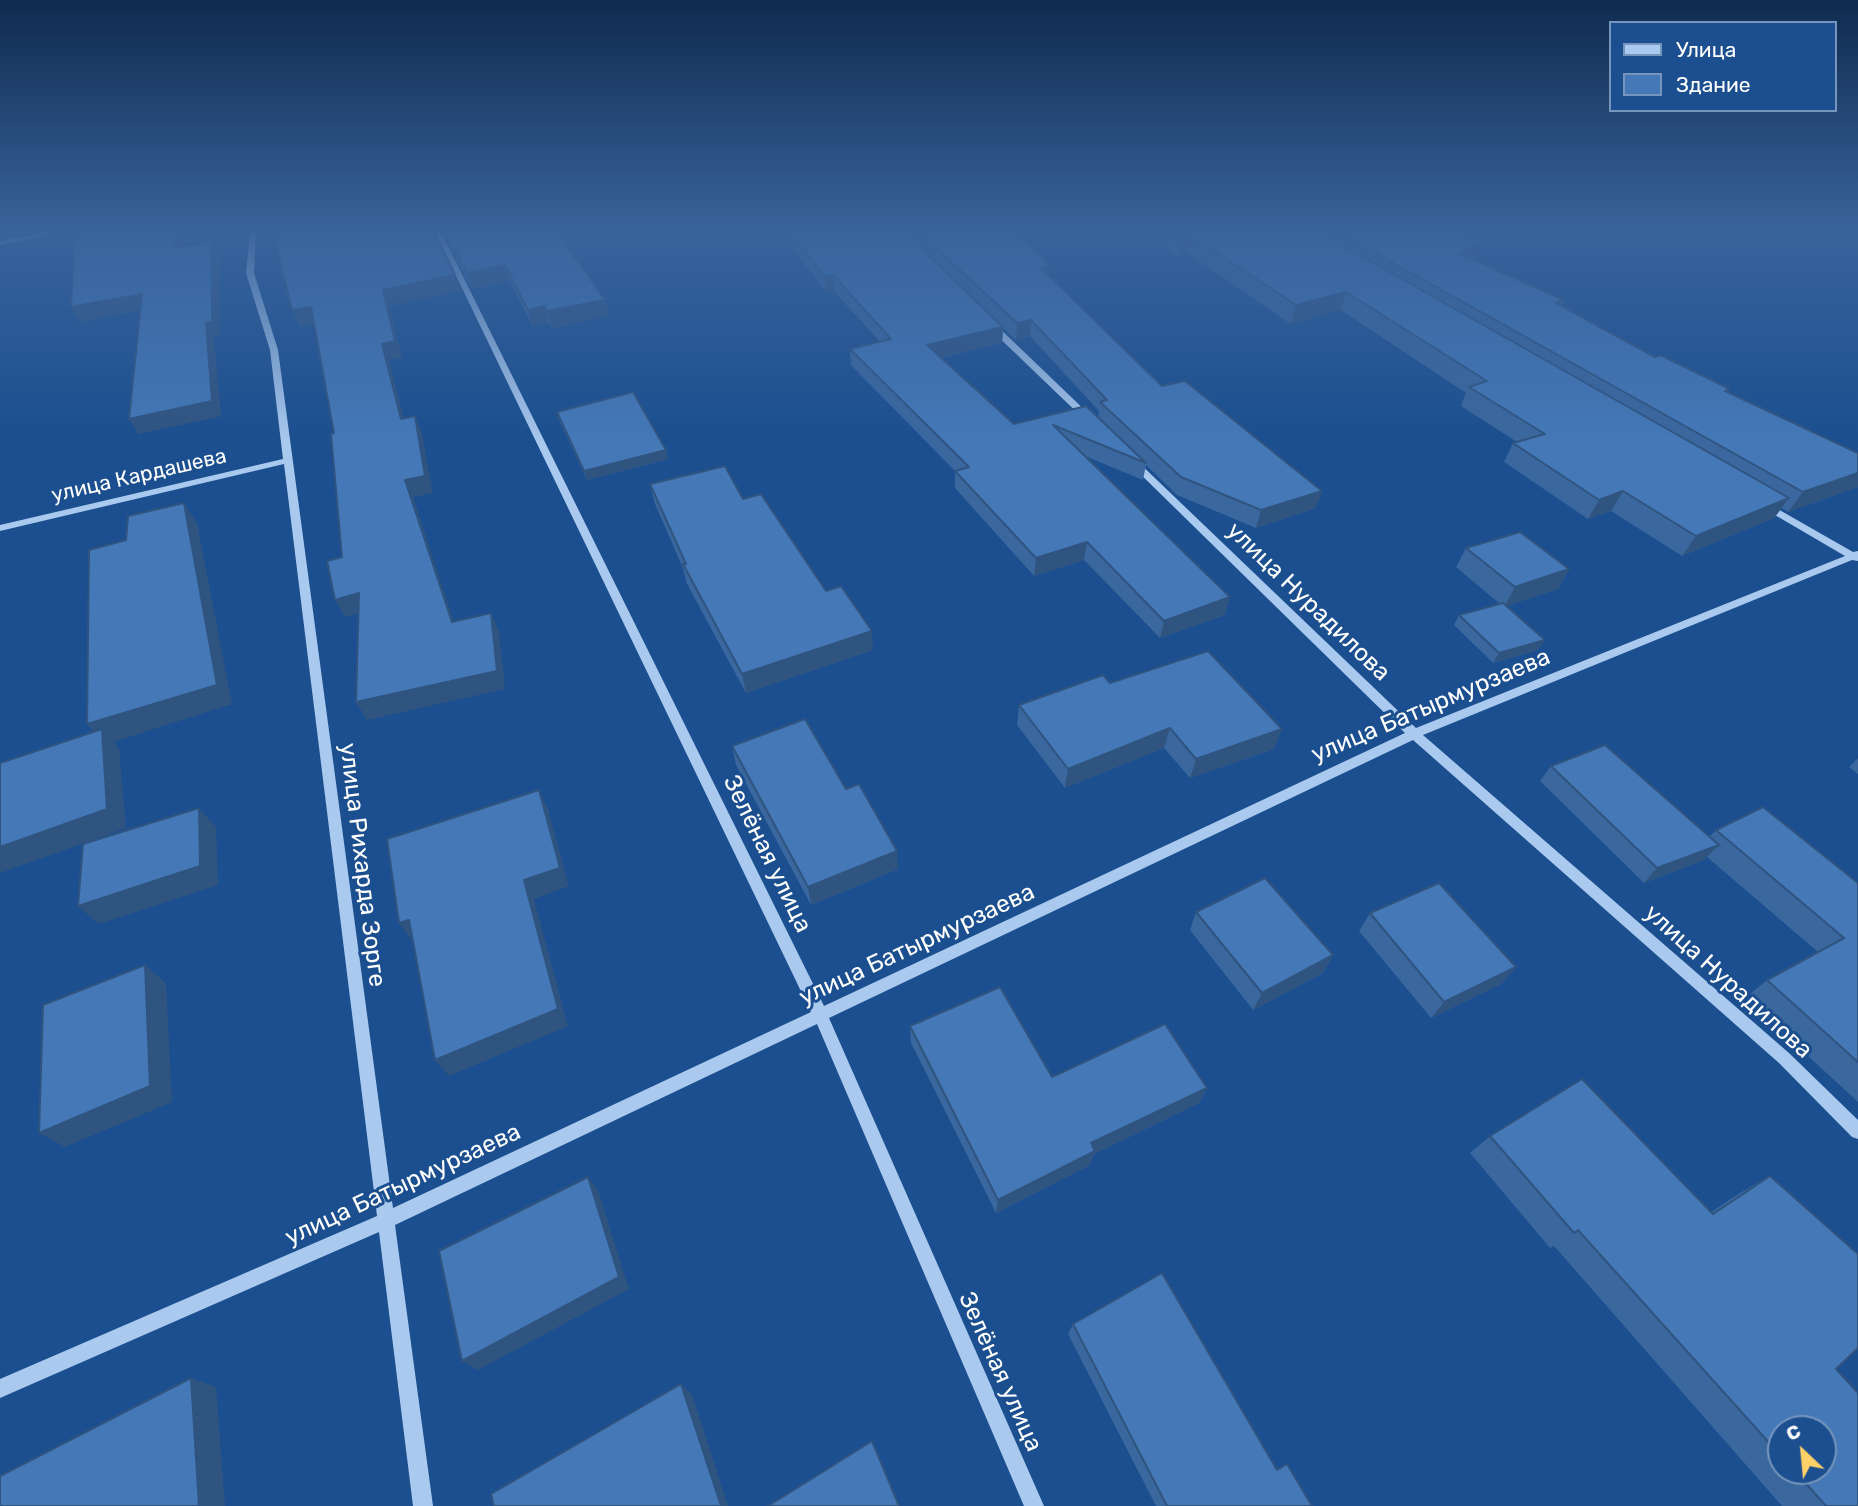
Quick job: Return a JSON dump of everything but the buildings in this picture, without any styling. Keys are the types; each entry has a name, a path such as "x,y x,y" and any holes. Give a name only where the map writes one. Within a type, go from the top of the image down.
{"street":[{"name":"улица Рихарда Зорге","path":"259,302 274,350 286,461 423,1506"},
{"name":"Зелёная улица","path":"472,302 821,1016 1034,1506"},
{"path":"985,319 1095,425"},
{"name":"улица Нурадилова","path":"1125,454 1414,734 1784,1058 1858,1131"},
{"name":"улица Кардашева","path":"0,528 286,461"},
{"path":"1758,501 1856,557"},
{"name":"улица Батырмурзаева","path":"0,1390 385,1221 1414,734 1856,557"}]}
